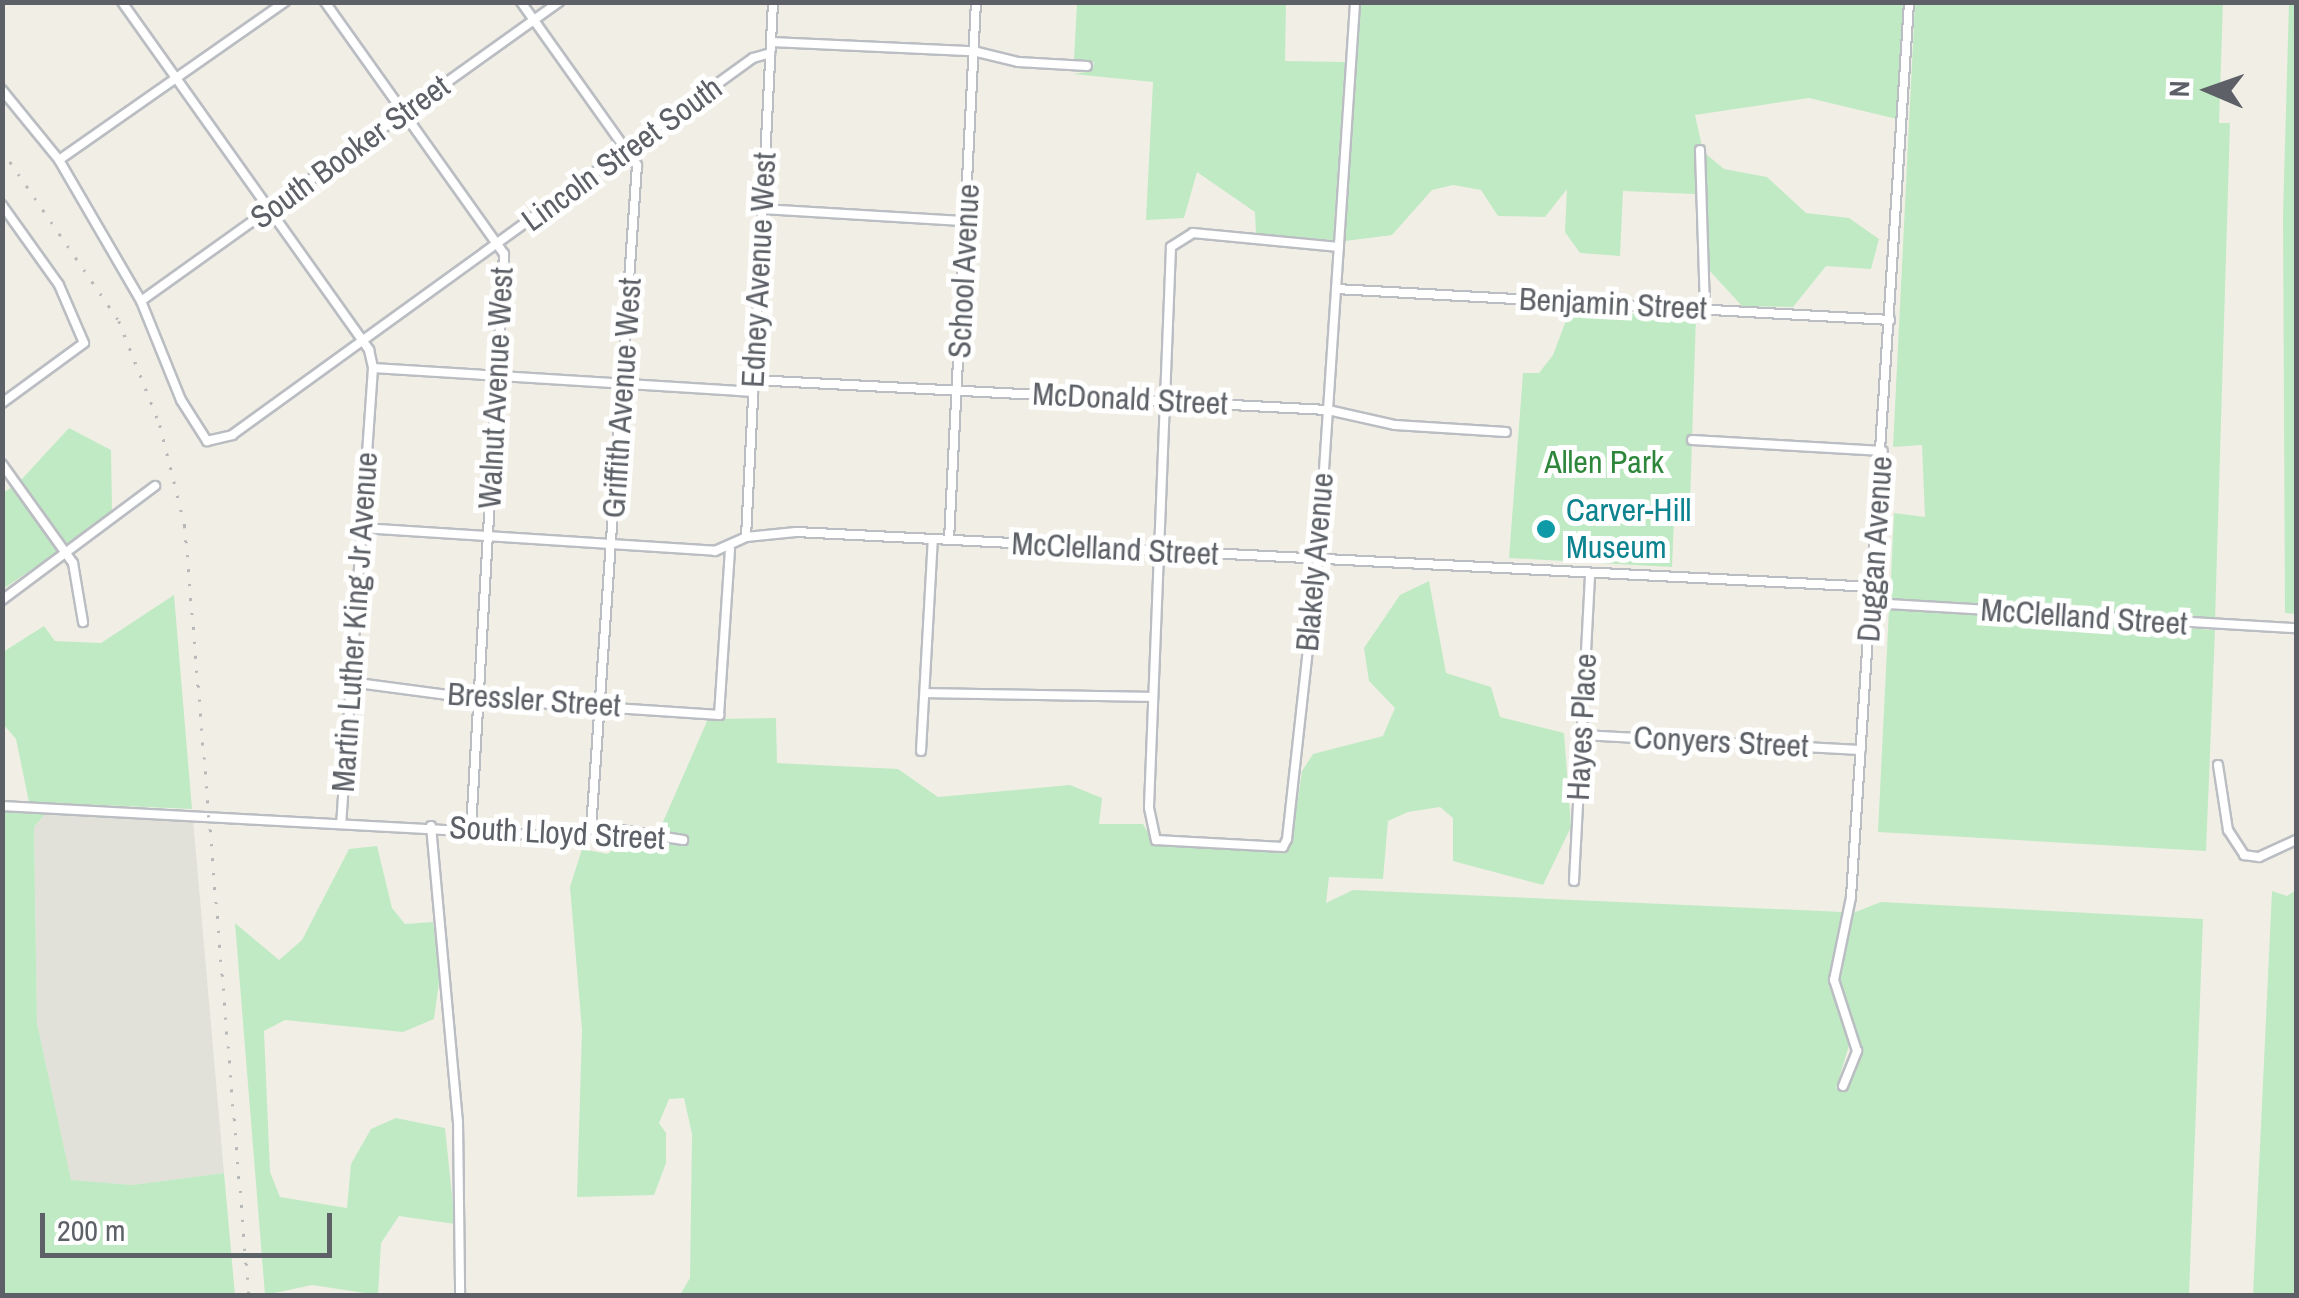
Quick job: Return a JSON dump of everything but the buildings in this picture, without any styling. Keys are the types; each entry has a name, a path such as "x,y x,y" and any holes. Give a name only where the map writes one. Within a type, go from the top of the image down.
{"street":[{"name":"Martin Luther King Jr Avenue","path":"122,2 363,338 373,368 341,821 431,826"},
{"path":"59,160 285,2"},
{"name":"Walnut Avenue West","path":"325,2 498,243 505,267 470,829"},
{"name":"Griffith Avenue West","path":"521,2 637,165 591,830"},
{"name":"South Booker Street","path":"142,301 560,2"},
{"name":"Edney Avenue West","path":"746,538 773,2"},
{"name":"School Avenue","path":"950,540 976,2"},
{"name":"Blakely Avenue","path":"1153,697 1153,837 1283,847 1318,560 1355,2"},
{"name":"Duggan Avenue","path":"1843,1086 1856,1042 1834,980 1851,897 1909,2"},
{"path":"771,42 973,51 1018,62 1088,66"},
{"name":"Lincoln Street South","path":"142,301 198,435 207,441 232,435 626,150 770,53"},
{"path":"2,90 59,160 142,301"},
{"path":"1700,150 1705,309"},
{"path":"2,205 59,285 83,349 2,402"},
{"path":"762,208 967,222"},
{"path":"924,693 1153,697 1170,251 1180,237 1339,247"},
{"name":"Benjamin Street","path":"1336,289 1890,320"},
{"path":"373,368 753,392"},
{"name":"McDonald Street","path":"753,380 1328,410 1395,425 1506,432"},
{"path":"1692,440 1882,451"},
{"path":"2,464 68,553 83,622"},
{"path":"2,600 156,486"},
{"path":"362,528 730,550 746,538"},
{"name":"McClelland Street","path":"746,538 796,532 1872,587"},
{"path":"921,752 933,539"},
{"name":"Bressler Street","path":"350,682 478,699 602,703 718,715 730,550"},
{"name":"Hayes Place","path":"1574,880 1590,573"},
{"name":"McClelland Street","path":"1872,603 2296,628"},
{"name":"Conyers Street","path":"1581,735 1861,750"},
{"path":"2218,765 2228,830 2244,855 2259,857 2296,840"},
{"path":"2,806 341,821"},
{"path":"431,826 458,1122 460,1296"},
{"name":"South Lloyd Street","path":"431,826 573,838 591,830 683,840"}],"shaded area":[{"path":"46,813 193,819 224,1173 133,1185 71,1181 37,1023 34,827"}],"green space":[{"path":"2296,2 2296,614 2285,613 2283,215 2289,3"},
{"path":"1077,3 1286,3 1285,61 1345,62 1333,240 1256,234 1255,212 1197,172 1184,218 1146,220 1153,82 1073,74 1092,71 1094,62 1074,59"},
{"path":"1360,3 1904,3 1897,119 1809,98 1695,115 1702,146 1695,146 1695,194 1623,191 1620,256 1580,253 1565,232 1567,189 1545,217 1498,216 1481,190 1453,185 1432,190 1392,235 1345,241"},
{"path":"1915,3 2223,3 2219,123 2230,123 2215,621 1890,599 1894,513 1925,517 1922,445 1893,447"},
{"path":"1706,154 1724,169 1767,177 1806,213 1849,218 1879,239 1871,269 1826,266 1793,307 1742,306 1708,269"},
{"name":"Allen Park","path":"1570,310 1696,316 1690,503 1674,520 1672,567 1509,558 1523,373 1539,373 1553,355"},
{"path":"69,428 111,450 112,513 68,545 21,480"},
{"path":"12,487 59,551 3,589 3,493"},
{"path":"1429,581 1446,673 1491,687 1500,717 1564,733 1571,827 1543,885 1453,861 1453,818 1440,807 1408,812 1388,821 1383,879 1329,877 1326,903 1353,890 1842,912 1828,980 1850,1042 1836,1089 1847,1092 1862,1051 1839,988 1853,913 1881,902 2203,919 2189,1295 680,1295 690,1278 692,1134 684,1098 669,1099 659,1123 666,1133 666,1163 654,1195 577,1197 582,1030 570,887 582,849 608,854 625,838 688,845 689,836 659,831 708,719 776,718 777,763 898,769 938,797 1070,785 1102,798 1099,824 1143,824 1155,845 1283,852 1291,846 1302,771 1313,754 1383,736 1395,708 1369,681 1364,648 1400,595"},
{"path":"174,595 192,809 29,802 16,739 3,724 3,652 44,626 55,641 101,643"},
{"path":"1889,609 2215,630 2206,851 1878,832"},
{"path":"3,811 46,813 34,827 37,1023 71,1180 132,1185 224,1173 235,1295 3,1295"},
{"path":"377,846 392,908 405,924 433,922 440,975 434,1019 403,1032 285,1020 264,1031 270,1172 280,1197 347,1208 351,1164 371,1129 396,1118 445,1128 455,1224 399,1216 381,1243 378,1295 312,1285 265,1295 235,923 279,960 302,940 349,849"},
{"path":"2296,890 2296,1295 2253,1295 2272,891 2287,896"}],"railway":[{"path":"2,150 119,321 160,425 185,526 249,1296"}],"place":[{"name":"Carver-Hill Museum","path":"1546,529"}]}
